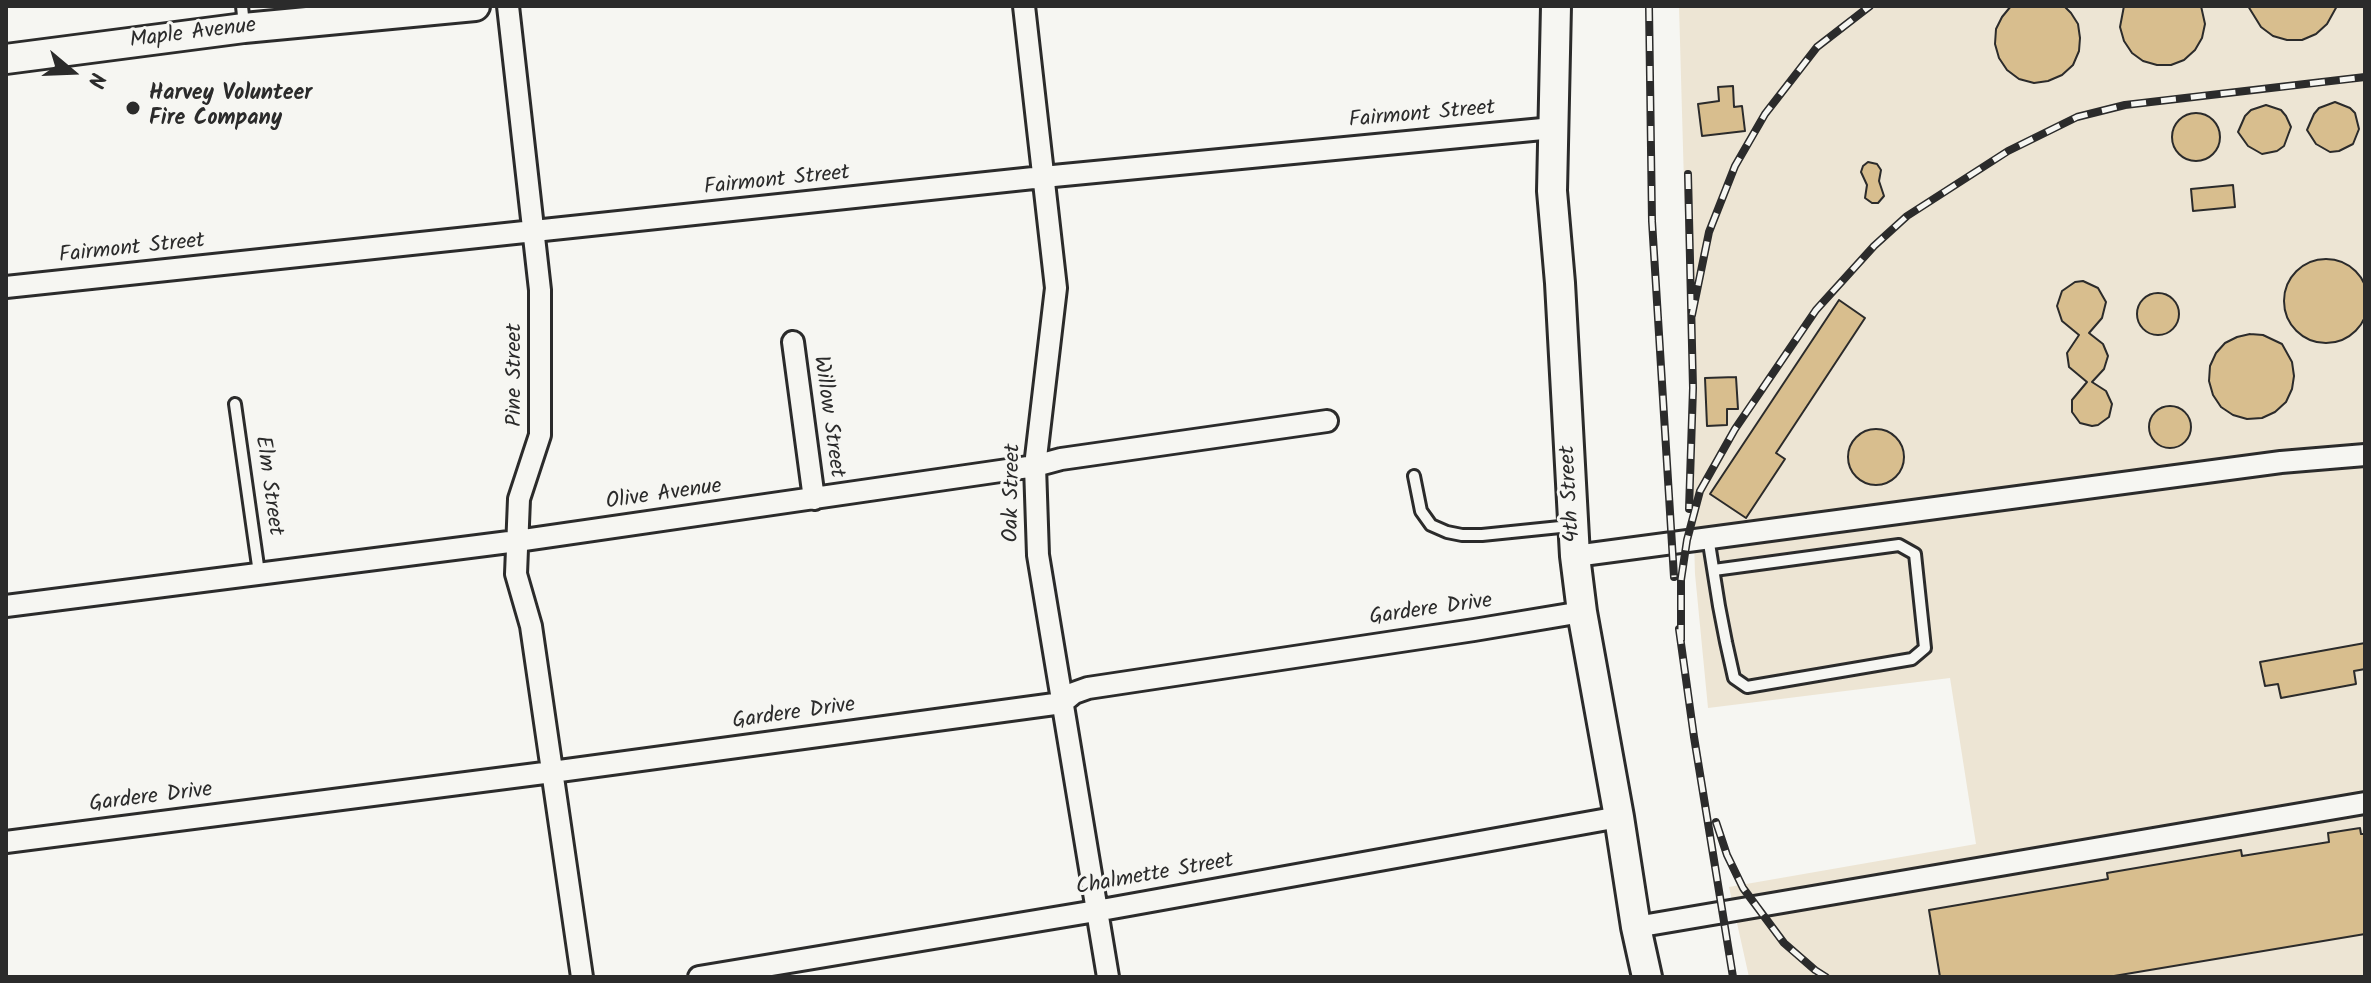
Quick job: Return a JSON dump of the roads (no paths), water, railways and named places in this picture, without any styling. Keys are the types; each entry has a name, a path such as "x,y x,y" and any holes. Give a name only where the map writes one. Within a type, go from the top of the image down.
{"main road":[{"name":"Maple Avenue","path":"6,59 243,17 475,6"},
{"name":"4th Street","path":"1556,6 1552,191 1575,556 1582,612 1647,977"}],"street":[{"name":"Pine Street","path":"508,6 540,290 540,435 519,499 516,574 531,626 582,977"},
{"name":"Oak Street","path":"1024,6 1056,288 1035,466 1038,555 1108,977"},
{"name":"Fairmont Street","path":"6,287 1043,177 1553,128"},
{"name":"Willow Street","path":"793,342 814,499"},
{"name":"Olive Avenue","path":"6,606 517,541 1327,421"},
{"path":"1575,556 2281,462 2365,455"},
{"name":"Gardere Drive","path":"6,842 1062,703 1074,693 1088,688 1582,612"},
{"path":"1636,927 2365,803"},
{"name":"Chalmette Street","path":"699,977 1096,911 1619,817"}],"lane":[{"name":"Elm Street","path":"235,404 259,573"},
{"path":"1414,476 1421,511 1431,525 1447,532 1482,535 1574,525"},
{"path":"1708,537 1714,570 1734,678 1747,687 1912,659 1925,648 1915,554 1899,545 1714,570"}],"railway":[{"path":"1649,6 1652,221 1674,577"},
{"path":"1692,315 1709,232 1735,166 1765,114 1817,47 1870,6"},
{"path":"1681,640 1681,580 1687,540 1700,491 1735,429 1816,310 1874,246 1907,216 2008,151 2077,117 2125,105 2365,77"},
{"path":"1688,174 1693,388 1689,509"},
{"path":"1679,629 1733,977"},
{"path":"1716,822 1743,888 1784,943 1826,977"}],"place":[{"name":"Harvey Volunteer Fire Company","path":"133,108"}]}
